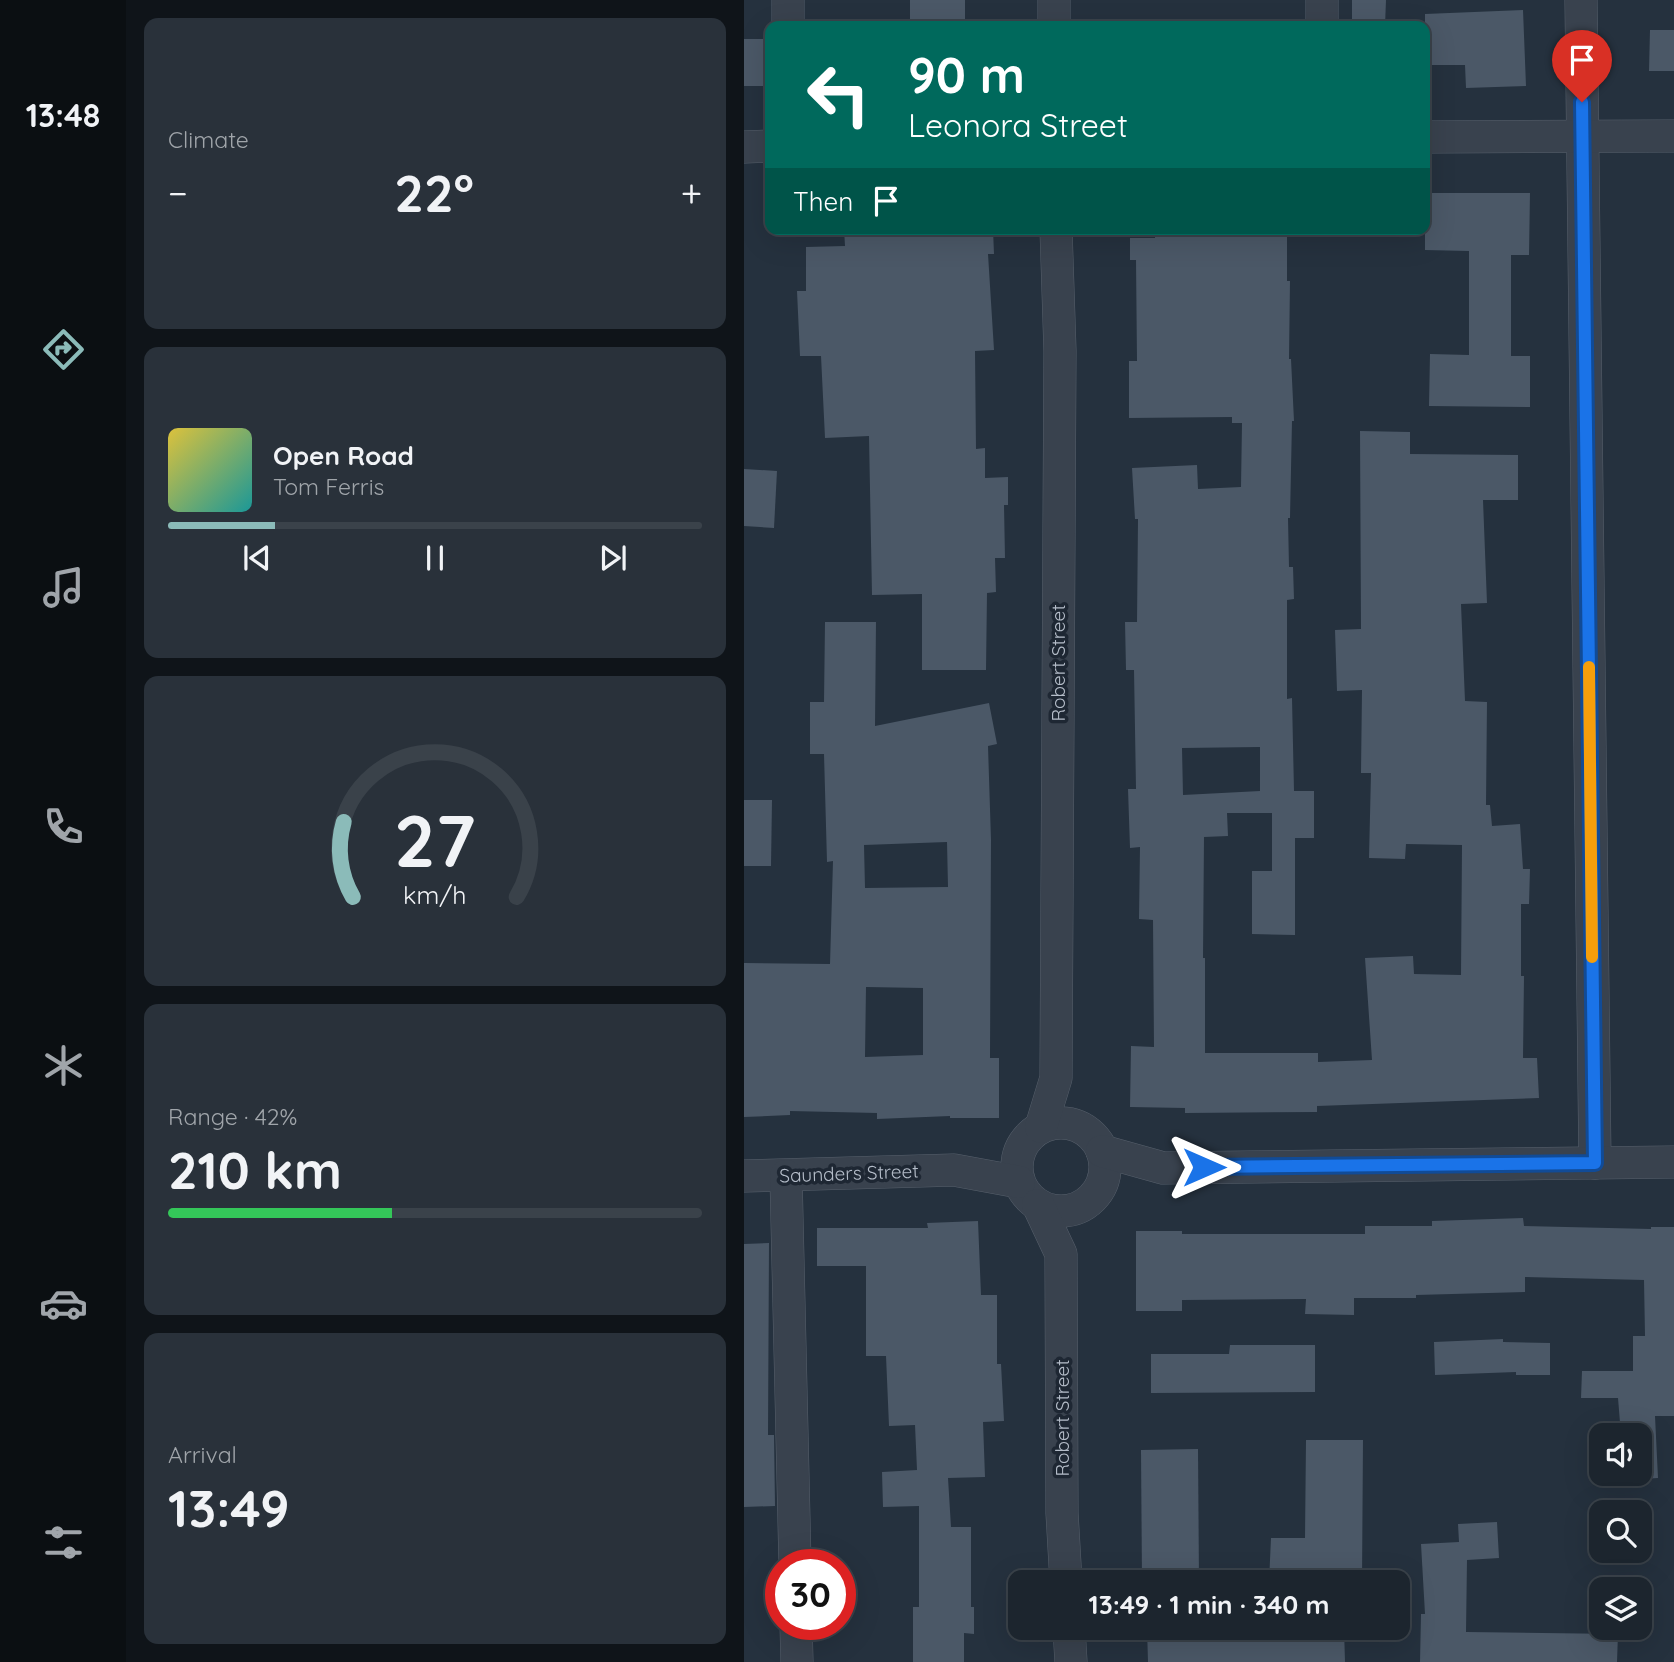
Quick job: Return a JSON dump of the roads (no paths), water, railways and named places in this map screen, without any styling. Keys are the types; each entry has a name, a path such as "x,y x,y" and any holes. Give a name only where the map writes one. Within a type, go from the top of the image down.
{"street":[{"path":"788,0 788,21"},
{"path":"1054,0 1054,21"},
{"path":"1322,0 1322,21"},
{"path":"1581,0 1595,1163"},
{"path":"1430,137 1674,136"},
{"path":"744,146 765,146"},
{"name":"Robert Street","path":"1031,1139 1056,1078 1060,351 1053,236"},
{"name":"Robert Street","path":"1056,1078 1092,1140"},
{"name":"Saunders Street","path":"954,1170 1031,1139 1056,1123 1068,1124 1092,1140 1163,1168"},
{"path":"1029,1194 1017,1164 1031,1139"},
{"path":"1091,1197 1103,1181 1105,1166 1092,1140"},
{"name":"Saunders Street","path":"744,1176 954,1170 1029,1194 1053,1211 1068,1211 1091,1197 1163,1168 1674,1162"},
{"path":"786,1176 795,1549"},
{"name":"Robert Street","path":"1029,1194 1061,1254 1062,1513 1065,1570"},
{"name":"Robert Street","path":"1061,1254 1091,1197"},
{"path":"796,1640 797,1662"},
{"path":"1070,1640 1071,1662"}]}
